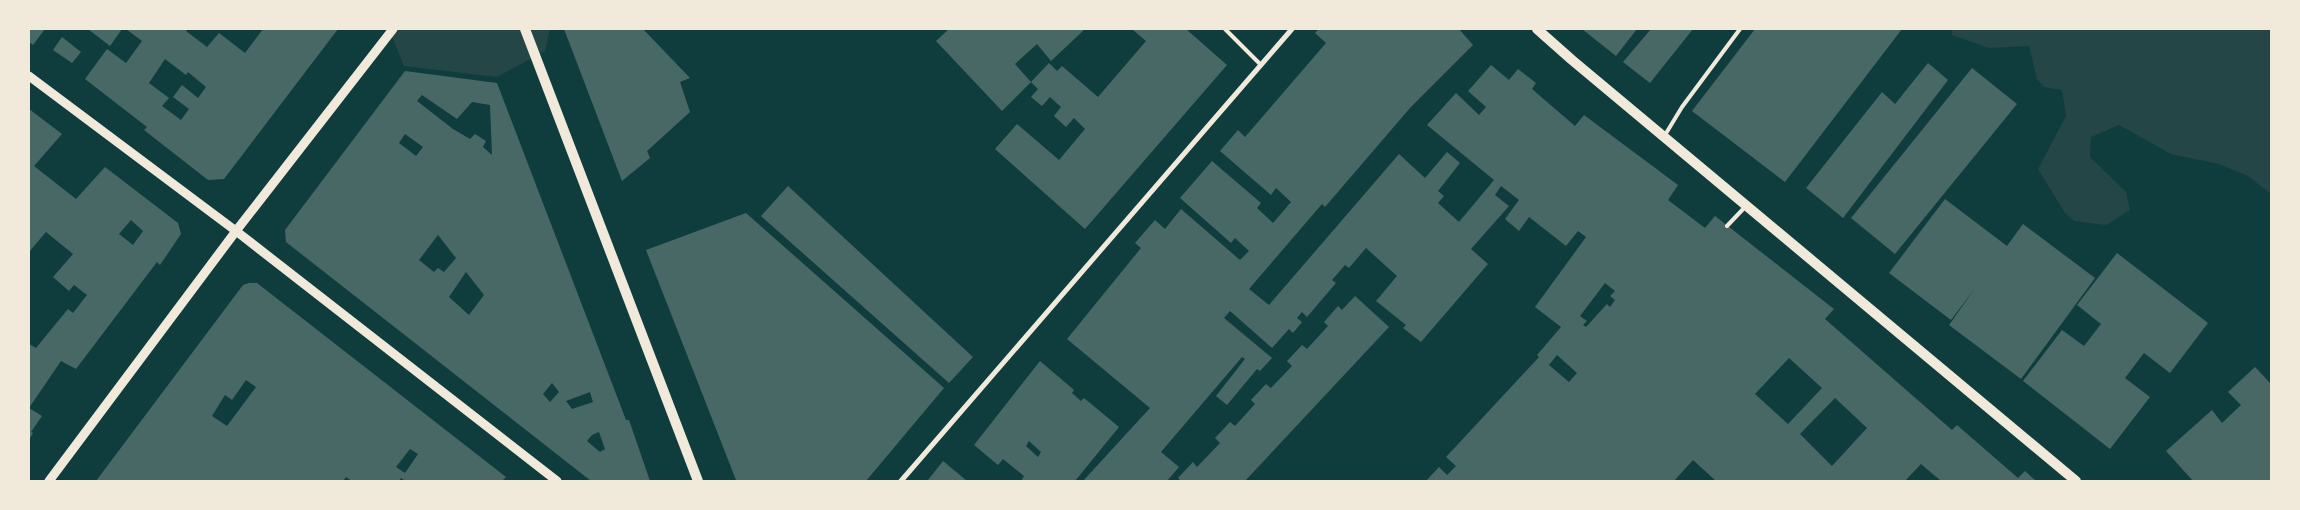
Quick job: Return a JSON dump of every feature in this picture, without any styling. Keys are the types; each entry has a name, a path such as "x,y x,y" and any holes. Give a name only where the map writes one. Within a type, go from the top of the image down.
{"main road":[{"path":"525,29 698,481"},
{"path":"1537,29 1663,137 2076,481"}],"street":[{"path":"49,481 236,231 393,29"},
{"path":"901,481 1292,29"},
{"path":"29,76 236,231 557,481"}],"lane":[{"path":"1225,29 1261,65"},
{"path":"1663,137 1682,107 1740,29"},
{"path":"1728,226 1746,206"}],"shaded area":[{"path":"389,29 550,29 545,51 497,77 404,66"},
{"path":"1952,29 2271,29 2271,194 2248,176 2219,164 2171,154 2119,125 2091,137 2090,157 2126,192 2130,210 2106,225 2074,221 2065,213 2038,169 2066,116 2062,90 2044,87 2037,79 2029,46 1989,48 1952,35"}],"building":[{"path":"29,29 45,29 33,45 29,42"},
{"path":"88,29 122,29 110,46"},
{"path":"126,29 188,29 186,31 207,47 219,33 245,53 263,29 338,29 224,179 208,180 144,130 147,127 85,79 107,49 126,63 142,41","holes":["165,59 186,75 188,72 206,87 198,98 182,85 173,97 189,109 181,120 162,106 169,98 149,83"]},
{"path":"564,29 643,29 690,78 680,82 690,112 647,151 650,158 622,181"},
{"path":"949,29 1085,29 1051,61 1037,44 1015,64 1031,82 1002,111 936,41"},
{"path":"1132,29 1186,29 1227,65 1085,229 995,149 1017,124 1059,160 1085,129 1074,118 1066,127 1054,116 1061,107 1050,97 1042,106 1031,97 1038,89 1031,82 1049,63 1057,71 1062,66 1098,97 1146,41"},
{"path":"1319,29 1459,29 1473,45 1410,108 1325,207 1322,204 1249,289 1269,305 1399,154 1425,178 1447,152 1460,163 1438,191 1444,196 1438,203 1459,222 1494,180 1427,125 1456,93 1479,115 1486,107 1468,91 1491,65 1509,80 1518,69 1536,83 1532,89 1575,126 1584,115 1678,185 1668,200 1705,228 1715,216 1834,309 1825,319 1952,430 1957,425 2018,478 2025,471 2036,481 1941,481 1921,464 1905,481 1716,481 1693,460 1674,481 1426,481 1439,467 1447,475 1456,466 1446,457 1539,357 1537,355 1561,327 1535,307 1586,237 1578,231 1566,246 1529,217 1519,231 1505,219 1519,200 1501,186 1495,195 1509,206 1471,249 1488,264 1421,342 1403,328 1406,325 1376,301 1397,276 1366,248 1349,268 1345,265 1332,280 1336,283 1307,317 1302,312 1297,318 1302,322 1293,333 1289,329 1272,348 1230,311 1224,318 1272,358 1260,371 1257,369 1227,405 1216,396 1245,359 1242,357 1161,452 1179,467 1167,481 1083,481 1150,408 1067,339 1141,248 1135,243 1155,220 1165,229 1181,209 1240,260 1249,251 1235,238 1231,243 1180,198 1212,161 1261,203 1257,208 1273,223 1291,202 1276,188 1271,195 1220,151 1238,130 1245,137 1326,43 1315,33","holes":["1605,283 1615,291 1610,296 1615,300 1610,307 1607,304 1586,327 1583,325 1587,321 1580,316","1557,355 1577,373 1569,382 1549,365","1789,358 1822,388 1788,424 1755,394","1835,398 1867,428 1832,466 1800,434"]},
{"path":"1582,29 1637,29 1616,56"},
{"path":"1651,29 1693,29 1650,83 1623,62"},
{"path":"1755,29 1902,29 1785,182 1692,111"},
{"path":"62,37 81,52 72,63 53,50"},
{"path":"1928,63 1948,80 1843,218 1806,188 1882,92 1895,104"},
{"path":"1972,68 2017,104 1895,254 1851,218"},
{"path":"405,71 497,83 626,420 629,420 650,481 591,481 286,242 285,230","holes":["422,95 457,119 472,102 490,105 492,155 483,147 486,141 475,134 470,139 453,129 417,101","405,134 423,147 416,156 399,143","438,235 456,258 444,272 438,268 434,272 419,260","466,272 484,295 469,315 449,297","552,383 559,392 550,402 543,394","590,392 593,402 572,409 566,401","599,432 605,449 600,452 587,441 592,435"]},
{"path":"29,109 62,134 34,166 76,199 105,167 178,223 181,234 160,265 157,262 76,369 61,361 29,408 29,344 36,348 68,309 73,313 87,295 74,285 69,291 53,277 73,254 46,232 29,252","holes":["131,220 143,231 133,245 119,234"]},
{"path":"788,186 973,357 949,383 761,216"},
{"path":"1945,199 2007,246 2023,224 2095,278 2021,379 1949,325 1976,287 1951,320 1889,273"},
{"path":"746,213 944,388 866,481 736,480 646,250"},
{"path":"2117,253 2208,323 2170,373 2144,353 2125,378 2150,397 2110,449 2023,381 2062,330 2084,346 2101,324 2077,305"},
{"path":"257,283 506,477 502,481 405,481 401,478 399,481 352,481 346,477 343,481 96,481 243,285","holes":["246,380 256,387 227,426 212,416 225,395 232,400","410,449 418,454 405,473 396,467"]},
{"path":"1355,296 1389,327 1245,481 1181,481 1178,478 1193,462 1197,467 1220,443 1215,438 1230,422 1235,426 1255,404 1251,400 1266,384 1271,388 1292,366 1287,361 1302,345 1307,349 1328,326 1324,322 1338,306 1342,310"},
{"path":"1040,361 1074,390 1072,393 1081,401 1084,398 1119,427 1075,481 1021,481 1024,476 1003,459 998,465 974,445","holes":["1029,441 1041,452 1038,457 1026,446"]},
{"path":"2255,367 2271,384 2271,481 2193,481 2166,451 2212,410 2222,423 2241,405 2228,392"},
{"path":"29,408 42,416 31,432 33,433 29,440"},
{"path":"943,461 967,481 929,481"}]}
